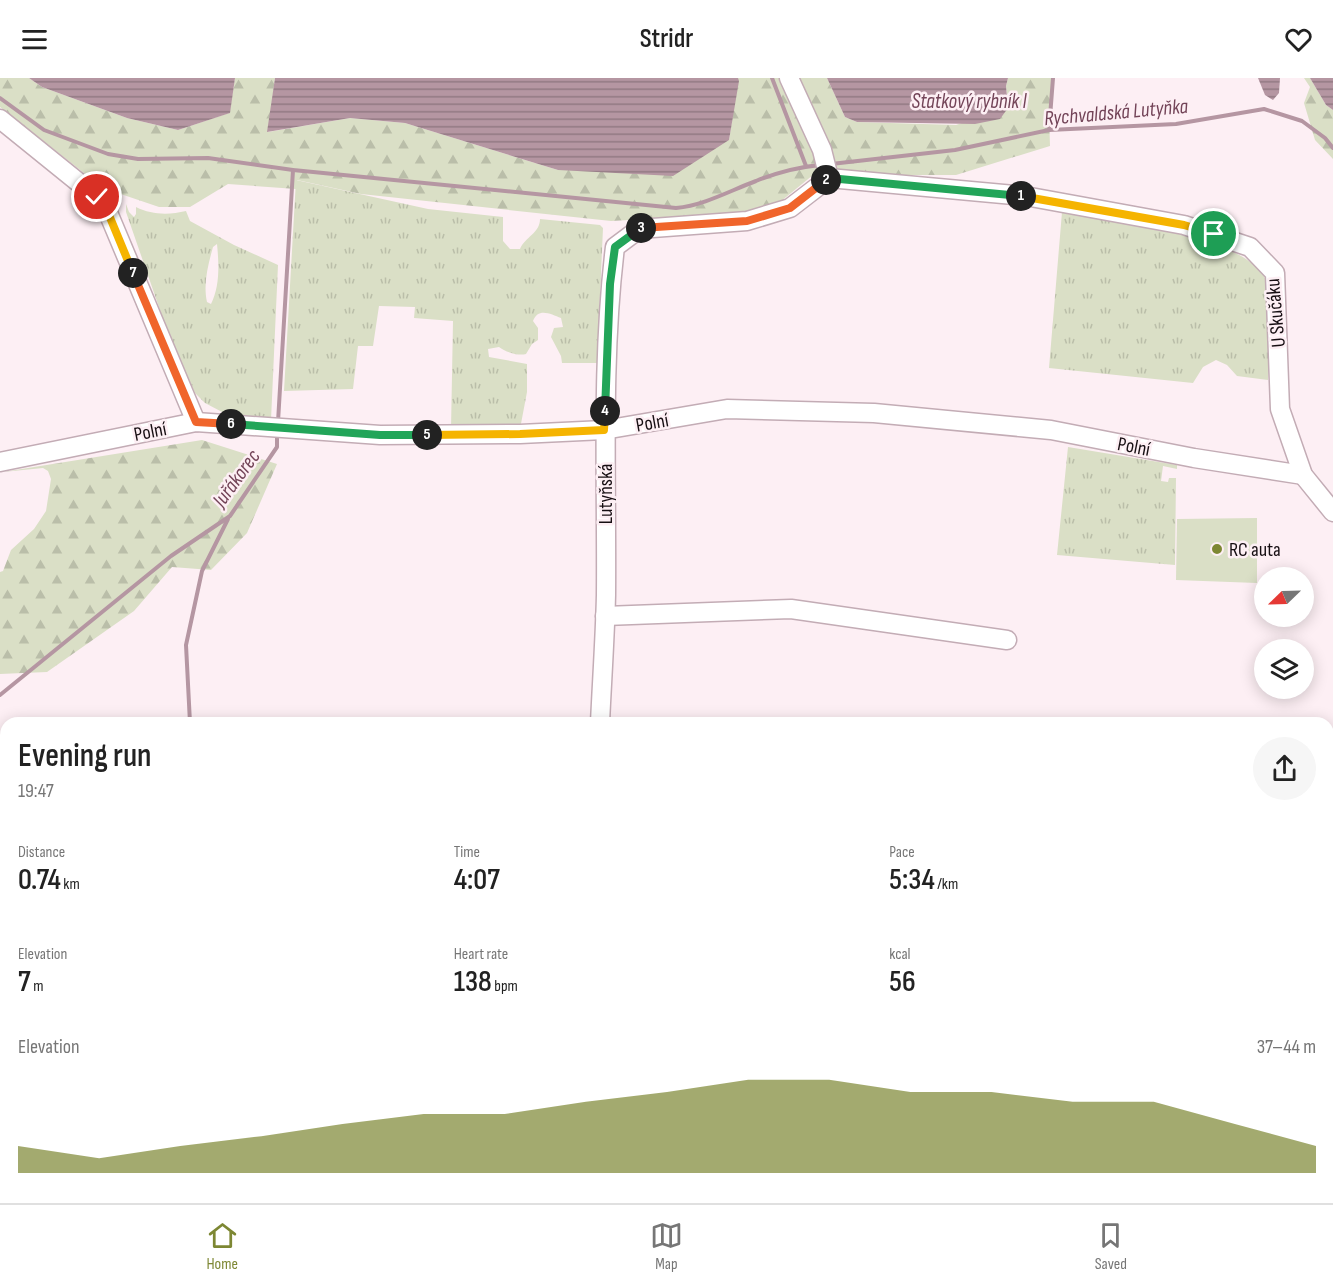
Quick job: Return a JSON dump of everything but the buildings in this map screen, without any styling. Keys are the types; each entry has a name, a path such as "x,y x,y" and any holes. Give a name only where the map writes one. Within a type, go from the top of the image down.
{"street":[{"path":"789,78 822,150 829,178"},
{"path":"0,119 104,203 196,422"},
{"name":"Lutyňská","path":"600,717 605,615 604,430 610,284 615,247 639,229 747,221 790,208 829,178"},
{"name":"U Skučáku","path":"829,178 1026,196 1184,225 1250,247 1275,273 1280,408 1303,475 1333,512"},
{"name":"Polní","path":"0,462 196,422 380,435 520,434 604,430 727,409 874,413 1051,430 1194,458 1303,475"},
{"path":"605,615 791,609 1006,640"}],"green space":[{"path":"0,78 29,78 42,87 127,118 178,130 229,113 235,78 275,78 268,132 350,118 405,123 558,170 729,140 738,78 827,78 845,117 857,122 956,125 1008,108 1006,86 1008,78 1052,78 1049,113 1050,146 956,175 813,175 780,202 739,214 611,221 361,194 297,180 296,189 228,184 190,207 159,207 103,188 0,107"},
{"path":"1304,78 1310,78 1326,105 1333,110 1333,159 1315,140 1304,103 1310,87"},
{"path":"296,180 428,209 503,217 503,241 510,249 520,249 538,228 540,219 600,225 603,228 597,363 562,363 561,356 551,337 554,328 563,327 561,318 545,313 538,314 533,321 538,328 538,340 532,344 526,354 512,353 499,347 488,349 489,357 527,364 527,392 520,429 451,429 453,321 414,318 415,307 379,306 373,346 358,346 353,389 284,391"},
{"path":"126,204 134,217 136,207 161,214 186,211 190,221 278,265 271,420 224,413 205,403 195,393 169,336 126,212","holes":["217,244 217,282 211,304 207,302 206,295 207,274 213,247"]},
{"path":"1062,212 1141,225 1204,240 1232,251 1253,264 1266,280 1272,303 1268,380 1237,376 1227,365 1216,360 1203,367 1193,383 1049,368"},
{"path":"202,440 277,464 247,533 211,570 172,567 134,611 47,672 0,674 0,572 3,571 11,550 34,529 46,511 51,479 48,471 43,468 3,472"},
{"path":"1068,447 1177,465 1177,469 1163,466 1161,481 1168,482 1169,478 1176,478 1175,565 1057,555"},
{"name":"RC auta","path":"1257,518 1257,567 1254,567 1254,583 1176,580 1177,519"}],"water":[{"path":"29,78 235,78 230,113 178,130 127,118 42,87"},
{"path":"275,78 738,78 739,81 729,140 673,176 558,170 405,123 350,118 267,132"},
{"name":"Statkový rybník I","path":"827,78 1008,78 1006,86 1008,108 1000,119 975,124 857,122 845,117"},
{"path":"1258,78 1280,78 1279,93 1273,100 1265,95"},
{"path":"1310,78 1333,78 1333,110 1326,105"}],"waterway":[{"name":"Rychvaldská Lutyňka","path":"772,78 806,166"},
{"path":"1049,130 1053,78"},
{"path":"0,98 44,130 108,154 138,159 208,158 293,170 676,208 707,201 780,173 820,165"},
{"name":"Rychvaldská Lutyňka","path":"831,164 955,150 1049,130 1176,124 1264,109 1302,121 1325,138 1333,148"},
{"name":"Juřákorec","path":"278,422 293,170"},
{"name":"Juřákorec","path":"0,695 171,556 230,516 277,447 277,433"},
{"path":"190,717 186,645 202,571 228,519"}],"place":[{"name":"RC auta","path":"1217,549"}],"route":[{"path":"97,197 104,203 196,422 380,435 520,434 604,430 610,284 615,247 639,229 747,221 790,208 829,178 1026,196 1184,225 1214,234"}]}
